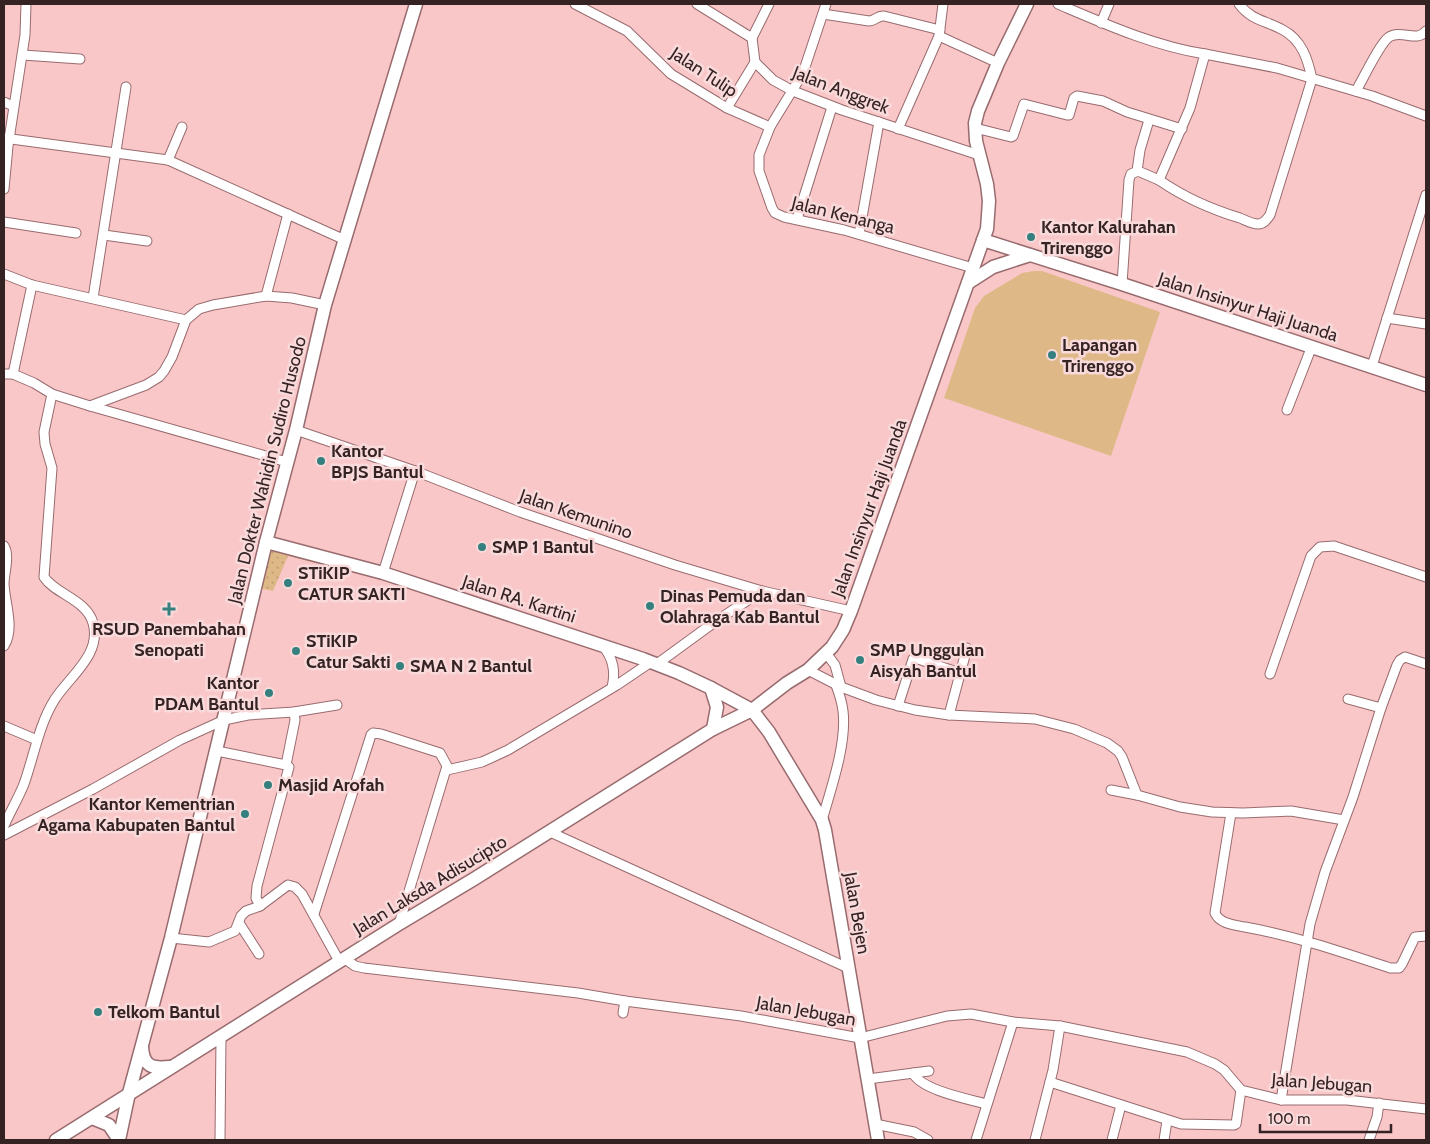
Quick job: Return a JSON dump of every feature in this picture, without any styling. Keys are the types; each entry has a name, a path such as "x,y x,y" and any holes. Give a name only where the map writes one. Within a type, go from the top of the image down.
{"main road":[{"name":"Jalan Dokter Wahidin Sudiro Husodo","path":"119,1140 129,1093 171,938 325,305 416,4"},
{"name":"Jalan Insinyur Haji Juanda","path":"752,710 787,683 808,670 826,653 838,639 851,611 983,240 988,222 989,201 975,128 978,111 998,63 1027,4"},
{"name":"Jalan Insinyur Haji Juanda","path":"983,240 1312,346 1426,385"},
{"path":"968,283 993,267 1030,255"},
{"name":"Jalan RA. Kartini","path":"266,542 383,572 601,644 654,663 712,688 752,710"},
{"path":"712,688 717,708 713,729"},
{"name":"Jalan Laksda Adisucipto","path":"56,1140 171,1066 221,1037 713,729 752,710"},
{"name":"Jalan Bejen","path":"752,710 769,732 822,820 878,1140"},
{"path":"142,1045 143,1056 150,1065 159,1068 171,1066"},
{"path":"92,1118 109,1125 119,1140"}],"street":[{"path":"4,189 6,138 14,106 26,35 26,4"},
{"name":"Jalan Tulip","path":"575,4 627,31 667,71 727,108 770,127"},
{"path":"697,4 710,8 752,38"},
{"path":"727,108 755,62 752,38 769,4"},
{"name":"Jalan Kenanga","path":"826,4 809,60 793,91 770,127 759,155 759,171 775,213 784,217 860,234 973,268"},
{"path":"898,128 939,33 943,4"},
{"path":"1058,4 1101,23 1164,44 1205,54 1261,64 1356,91 1406,107 1426,116"},
{"path":"1101,23 1109,4"},
{"path":"1122,284 1127,189 1131,174 1137,171 1159,180 1182,195 1216,211 1259,224 1267,220 1270,215 1312,79 1308,59 1300,44 1283,30 1247,14 1239,4"},
{"path":"823,14 869,21 884,16 939,33 998,63"},
{"path":"1356,91 1385,40 1395,34 1418,36 1423,35 1426,31"},
{"path":"1159,180 1182,128 1197,85 1205,54"},
{"path":"22,55 80,59"},
{"name":"Jalan Anggrek","path":"755,62 773,80 793,91 832,107 979,155"},
{"path":"93,298 126,87"},
{"path":"975,128 1011,137 1024,104 1069,115 1074,98 1077,96 1103,101 1149,120 1182,128"},
{"path":"4,102 14,106"},
{"path":"797,219 832,107"},
{"path":"1137,171 1140,150 1149,120"},
{"path":"860,234 879,122"},
{"path":"168,160 182,127"},
{"path":"6,138 168,160 345,240"},
{"path":"1372,366 1426,195"},
{"path":"266,296 288,214"},
{"path":"4,222 76,233"},
{"path":"104,235 147,241"},
{"path":"4,274 32,285 186,320"},
{"path":"32,285 8,374 34,383 52,394 90,406 287,462"},
{"path":"90,406 146,385 159,377 172,357 186,320 199,309 266,296 292,298 325,305"},
{"path":"1387,318 1426,324"},
{"path":"1286,410 1312,346"},
{"path":"4,826 23,786 37,740 54,701 77,673 90,653 94,629 93,621 80,605 44,577 52,468 45,444 44,432 52,394"},
{"name":"Jalan Kemunino","path":"296,430 415,471 520,512 675,565 762,591 851,611"},
{"path":"383,572 415,471"},
{"path":"4,546 7,553 4,584 9,632 4,646"},
{"path":"1270,674 1311,556 1320,547 1334,546 1426,577"},
{"path":"447,770 476,763 502,753 654,663 762,591"},
{"path":"601,644 610,656 614,667 612,687"},
{"path":"950,715 967,648"},
{"path":"822,820 834,779 843,733 843,711 835,665 826,653"},
{"path":"1281,1100 1307,941 1326,872 1397,665 1405,657 1426,664"},
{"path":"898,706 912,660 915,658 960,673"},
{"path":"808,670 839,686 898,706 950,715 1043,720 1074,729 1114,747 1122,757 1137,796"},
{"path":"1348,699 1381,708"},
{"path":"4,835 93,789 180,740 224,720 248,715 294,712 338,705"},
{"path":"286,765 294,712"},
{"path":"4,726 37,740"},
{"path":"314,914 372,733 381,734 440,753 448,766 399,924"},
{"path":"217,751 289,767 289,773 257,886 256,898 260,906"},
{"path":"1111,790 1180,807 1212,812 1291,810 1344,820"},
{"path":"1230,813 1215,913 1217,917 1226,923 1307,941 1390,968 1399,968 1415,937 1426,936"},
{"path":"550,832 848,968"},
{"path":"171,938 209,942 235,931 241,916 246,911 260,906 288,886 298,889 342,960"},
{"path":"240,922 259,954"},
{"name":"Jalan Jebugan","path":"342,960 364,968 578,993 741,1016 860,1038 946,1016 971,1014 1013,1022 1060,1026 1187,1052 1224,1070 1241,1090 1281,1100 1347,1100 1379,1102 1426,1109"},
{"path":"623,1013 625,1001"},
{"path":"976,1140 1013,1022"},
{"path":"1035,1140 1050,1082 1060,1026"},
{"path":"220,1140 221,1037"},
{"path":"868,1079 929,1071"},
{"path":"913,1073 918,1081 930,1087 986,1104"},
{"path":"1050,1082 1181,1124 1236,1124 1241,1090"},
{"path":"1369,1140 1377,1117 1379,1102"},
{"path":"1112,1140 1121,1105"},
{"path":"1164,1140 1167,1120"},
{"path":"875,1124 914,1132 928,1140"}],"shaded area":[{"name":"Lapangan Trirenggo","path":"1042,271 1160,312 1111,456 944,398 975,308 984,296 1022,273"},
{"path":"266,541 327,554 324,565 288,556 273,591 254,587"}],"place":[{"name":"Kantor Kalurahan Trirenggo","path":"1031,237"},
{"name":"Lapangan Trirenggo","path":"1052,355"},
{"name":"Kantor BPJS Bantul","path":"321,461"},
{"name":"SMP 1 Bantul","path":"482,547"},
{"name":"STiKIP CATUR SAKTI","path":"288,583"},
{"name":"Dinas Pemuda dan Olahraga Kab Bantul","path":"650,606"},
{"name":"RSUD Panembahan Senopati","path":"169,609"},
{"name":"STiKIP Catur Sakti","path":"296,651"},
{"name":"SMP Unggulan Aisyah Bantul","path":"860,660"},
{"name":"SMA N 2 Bantul","path":"400,666"},
{"name":"Kantor PDAM Bantul","path":"269,693"},
{"name":"Masjid Arofah","path":"268,785"},
{"name":"Kantor Kementrian Agama Kabupaten Bantul","path":"245,814"},
{"name":"Telkom Bantul","path":"98,1012"}]}
